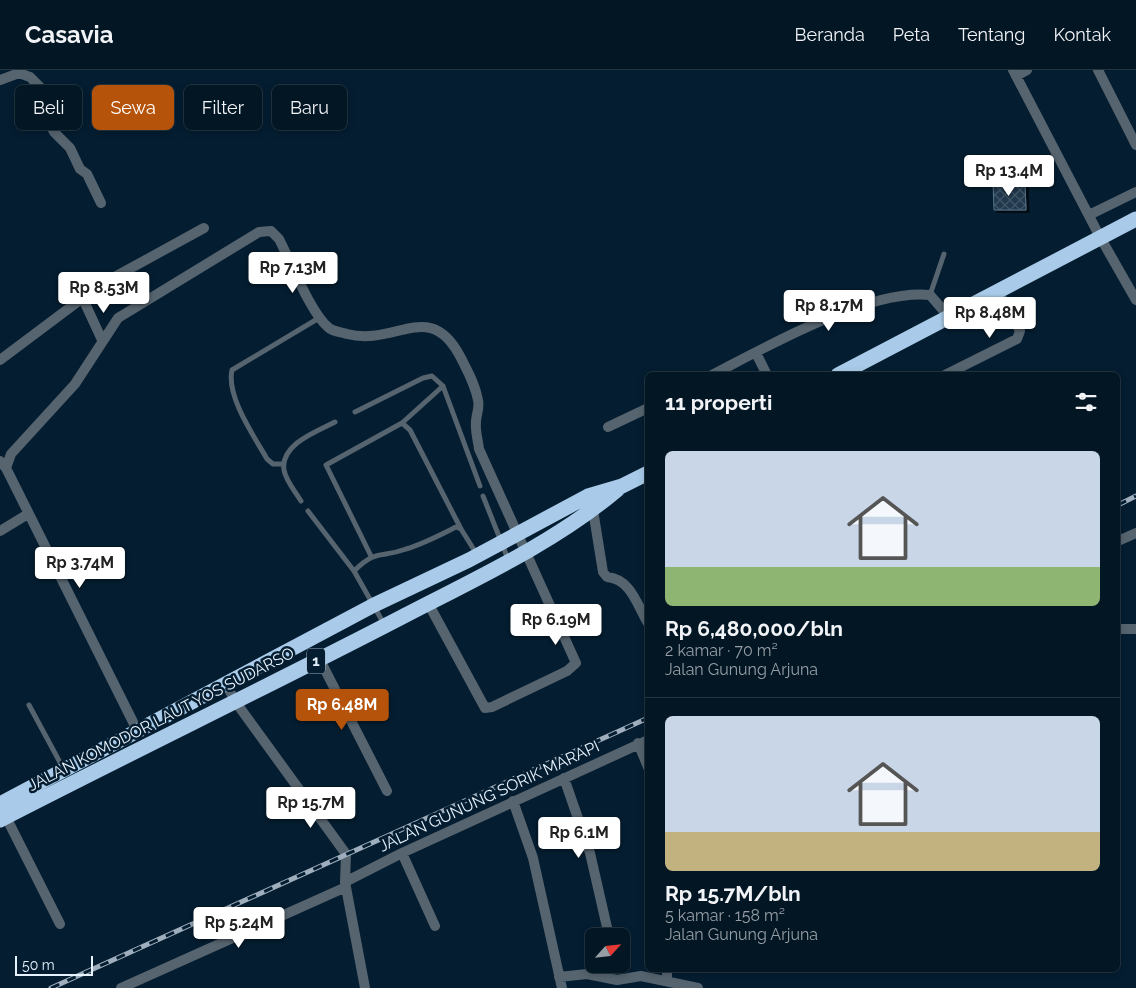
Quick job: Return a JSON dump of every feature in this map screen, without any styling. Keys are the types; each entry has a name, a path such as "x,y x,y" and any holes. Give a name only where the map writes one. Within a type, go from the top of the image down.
{"highway":[{"path":"844,372 1136,219"},
{"name":"JALAN KOMODOR LAUT YOS SUDARSO","path":"1,811 64,771 374,605 645,474"},
{"name":"JALAN KOMODOR LAUT YOS SUDARSO","path":"1,811 235,702 385,626 526,550 591,502"}],"street":[{"path":"1027,70 1014,73 1100,238 1136,300"},
{"path":"1098,70 1136,144"},
{"path":"0,80 19,73 30,77 40,87 49,122 54,132 70,148 80,169 87,174 101,203"},
{"path":"1089,215 1136,192"},
{"path":"0,360 100,285 204,228"},
{"path":"138,732 3,465 75,384 118,318 259,232 271,231 280,239 319,318 331,330 356,336 383,336 406,328 430,326 445,334 457,351 474,385 479,403 475,423 479,448 576,658 575,666 492,707 485,708 428,603"},
{"path":"951,372 1020,336 1020,331 998,291"},
{"path":"718,372 806,328 869,303 915,293 930,295 950,317"},
{"path":"83,298 102,340"},
{"path":"756,352 766,372"},
{"path":"608,428 645,410"},
{"path":"591,502 603,572 607,576 617,578 628,587 645,618"},
{"path":"0,531 28,514"},
{"path":"1120,540 1136,533"},
{"path":"1120,629 1136,629"},
{"path":"320,660 387,791"},
{"path":"226,684 235,702 346,854 346,885 365,988"},
{"name":"JALAN GUNUNG SORIK MARAPI","path":"121,988 346,885 402,853 643,742"},
{"path":"564,778 590,853 607,928"},
{"path":"513,801 533,858 562,988"},
{"path":"1,811 60,924"},
{"path":"402,853 435,926"},
{"path":"559,977 587,974 614,980 667,975 698,988"}],"lane":[{"path":"930,295 944,254"},
{"path":"284,464 270,463 262,451 235,396 230,377 232,370 319,318"},
{"path":"355,412 428,376 436,378 443,386 480,486"},
{"path":"371,556 326,465 402,422 443,386"},
{"path":"301,501 288,480 284,464 290,450 298,442 335,422"},
{"path":"402,422 410,430 477,556"},
{"path":"483,496 509,559"},
{"path":"308,511 354,571 385,626"},
{"path":"354,571 371,556 407,549 456,527 461,529"},
{"path":"29,705 64,771"}],"building":[{"path":"993,183 1025,184 1026,210 994,210"}],"railway":[{"path":"1120,504 1136,496"},
{"path":"51,988 645,719"}]}
